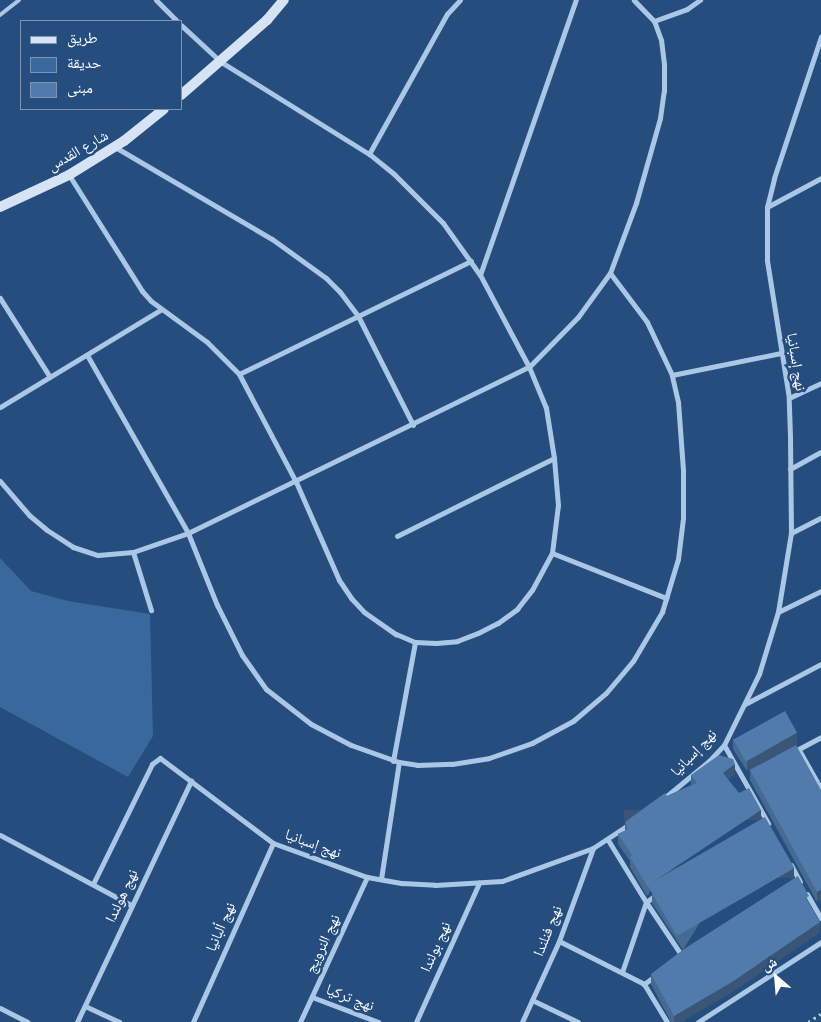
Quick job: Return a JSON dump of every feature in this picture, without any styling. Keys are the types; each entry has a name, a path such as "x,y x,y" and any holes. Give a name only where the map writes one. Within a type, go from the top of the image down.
{"street":[{"path":"156,0 176,20"},
{"path":"182,94 267,20 284,0"},
{"path":"369,154 447,14 460,0"},
{"path":"480,275 576,0"},
{"path":"0,481 29,515 47,530 73,547 98,554 133,552 188,533 530,367 578,316 610,274 636,203 660,118 664,64 661,40 654,21 634,0"},
{"path":"654,21 687,9 700,0"},
{"path":"69,175 142,291 160,310 207,342 239,374 296,482 339,580 351,598 380,624 396,634 415,642 457,641 498,623 517,609 532,590 552,553 558,505 554,458 546,408 530,367 480,275 444,223 394,174 369,154 221,62 182,26"},
{"name":"نهج إسبانيا","path":"660,801 709,761 724,745 768,648 778,612 791,533 789,398 767,260 767,207 774,178 819,51 821,37"},
{"name":"شارع القدس","path":"0,207 69,175 115,147 163,110"},
{"path":"115,147 272,239 305,261 340,292 358,316 413,425"},
{"path":"767,207 821,178"},
{"path":"239,374 470,261"},
{"path":"87,355 188,533 218,605 242,655 266,689 311,724 351,745 396,761 417,765 452,764 489,758 532,742 574,721 606,693 633,661 662,612 678,558 683,518 681,434 678,402 672,374 647,322 610,274"},
{"path":"0,298 50,377"},
{"path":"0,407 160,310"},
{"path":"672,374 781,353"},
{"path":"789,398 821,383"},
{"path":"790,469 821,452"},
{"path":"397,536 554,458"},
{"path":"791,533 821,518"},
{"path":"133,552 151,610"},
{"path":"552,553 666,598"},
{"path":"778,612 821,591"},
{"path":"381,879 396,761 415,642"},
{"path":"744,704 821,664"},
{"path":"783,758 821,737"},
{"path":"724,745 772,830"},
{"path":"799,749 821,788"},
{"name":"نهج إسبانيا","path":"94,884 155,760 160,758 273,843 367,877 381,879 435,885 502,881 521,876 593,848 608,840 638,818"},
{"path":"744,778 752,774"},
{"name":"نهج هولندا","path":"77,1022 130,905 191,781"},
{"path":"759,826 767,821"},
{"path":"0,835 130,905"},
{"path":"608,840 682,956"},
{"name":"نهج ألبانيا","path":"193,1022 273,843"},
{"name":"نهج فنلندا","path":"522,1022 560,941 593,848"},
{"path":"786,855 821,916"},
{"name":"نهج النرويج","path":"300,1022 367,877"},
{"path":"791,886 799,880"},
{"name":"نهج بولندا","path":"416,1022 479,883"},
{"path":"622,972 646,902 662,891"},
{"path":"560,941 644,984 667,1022"},
{"path":"698,1022 821,942"},
{"path":"675,961 691,950"},
{"path":"644,984 660,972"},
{"name":"نهج تركيا","path":"312,996 378,1022"},
{"path":"532,1000 578,1022"},
{"path":"85,1006 120,1022"},
{"path":"0,1008 28,1022"}],"lane":[{"path":"0,15 20,0"}],"path":[{"path":"808,1022 821,1014"}],"green space":[{"path":"0,558 31,591 68,601 150,614 153,736 128,777 0,707"}],"building":[{"path":"785,711 797,733 746,761 733,740"},
{"path":"796,745 821,790 821,890 817,892 750,770"},
{"path":"719,755 733,759 735,764 723,773 739,793 749,788 761,810 647,886 630,857 632,855 618,834 628,829 625,822 665,793 667,796 697,783 691,775"},
{"path":"765,817 794,868 677,936 647,885"},
{"path":"798,876 809,896 806,898 820,922 732,982 674,1016 651,974 684,949"}]}
